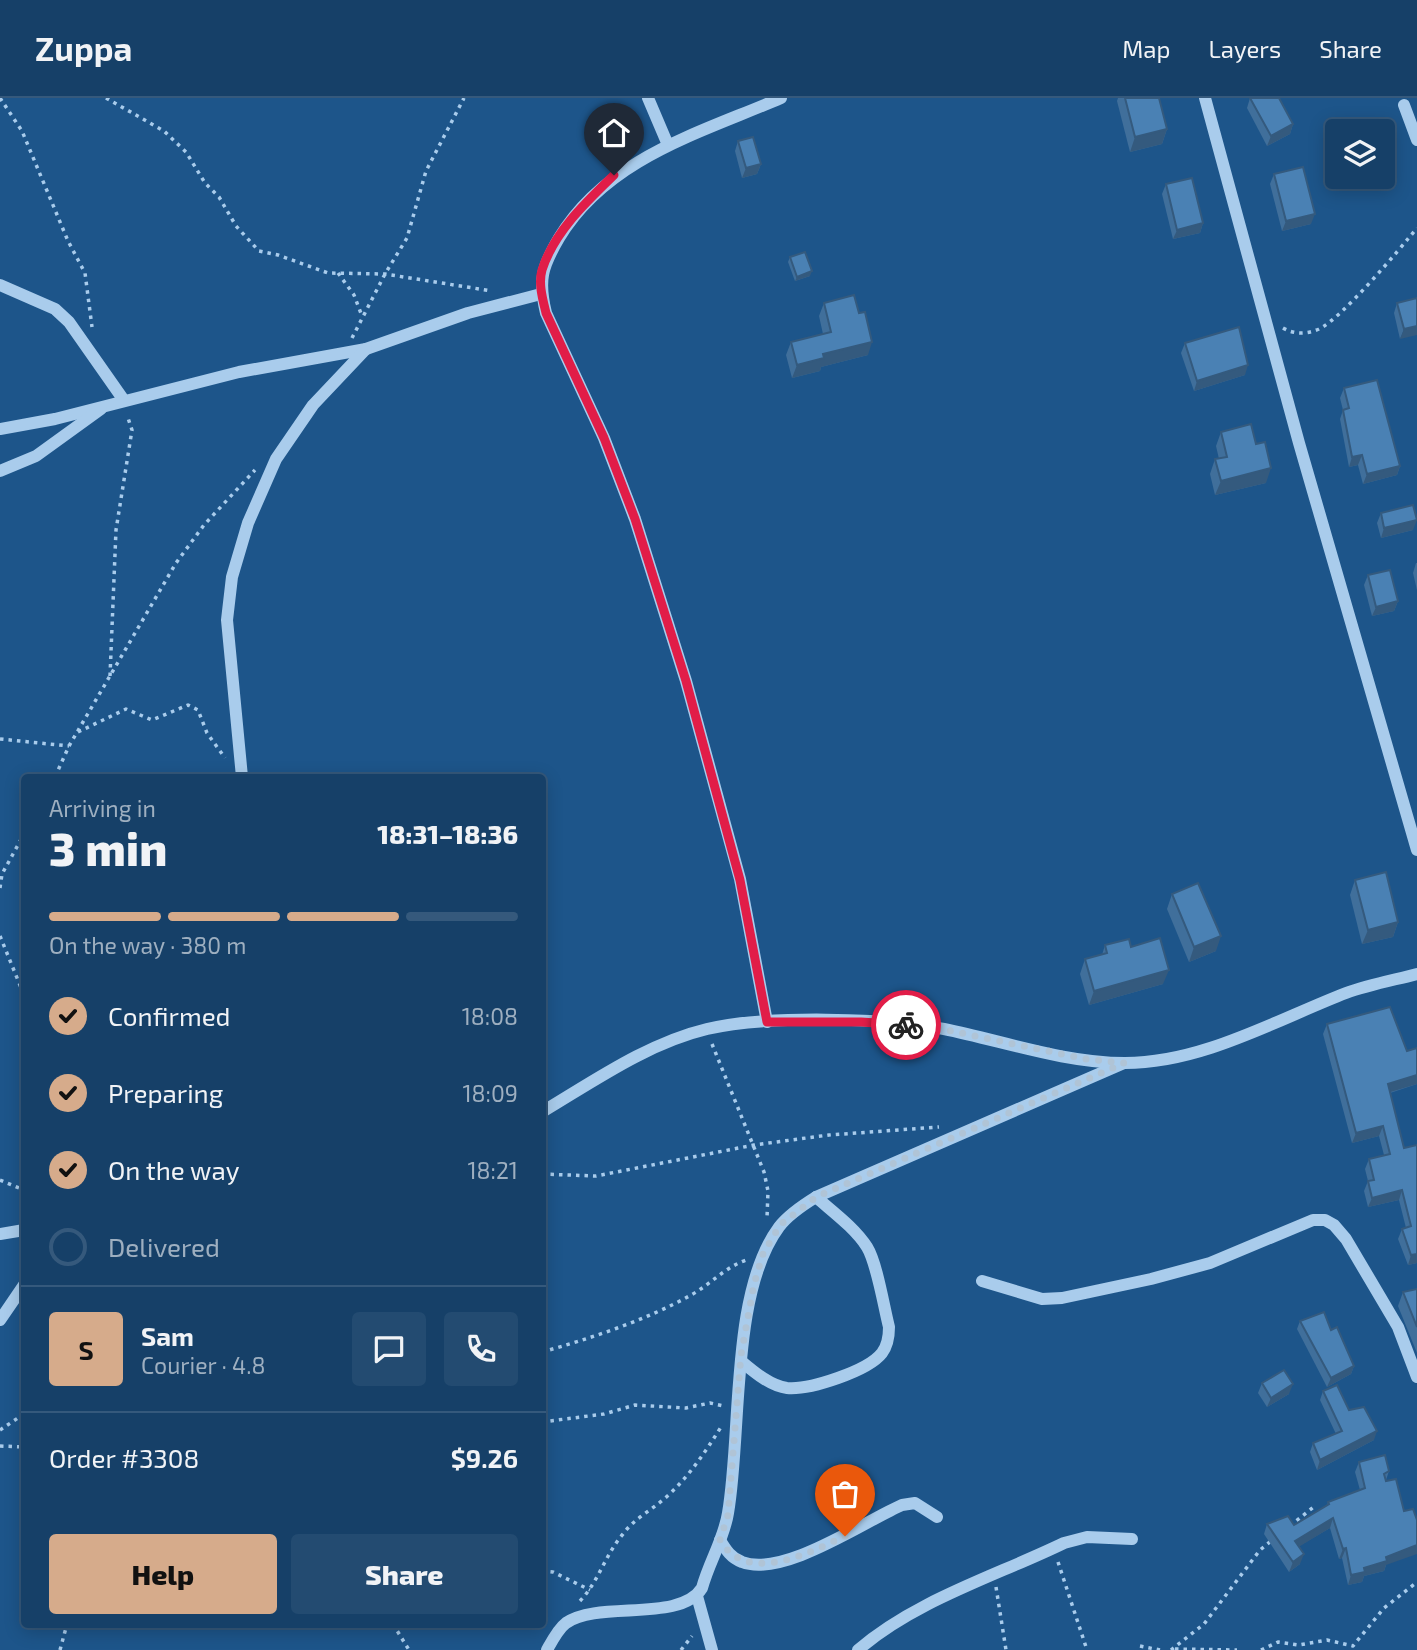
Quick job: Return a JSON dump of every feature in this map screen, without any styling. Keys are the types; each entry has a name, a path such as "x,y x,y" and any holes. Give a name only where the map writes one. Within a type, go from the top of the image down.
{"street":[{"path":"648,98 668,145"},
{"path":"767,1022 740,880 686,681 635,519 604,438 546,313 541,294 541,272 574,216 614,175 668,145 781,98"},
{"path":"1205,98 1264,316 1417,850"},
{"path":"1404,105 1417,140"},
{"path":"0,285 55,309 69,322 85,340 122,400"},
{"path":"0,429 122,400 366,349 457,316 541,294"},
{"path":"242,774 227,620 232,577 248,523 276,459 313,405 366,349"},
{"path":"0,471 36,456 106,405"},
{"path":"546,1110 655,1048 706,1029 767,1022 861,1022 932,1027 1086,1059 1124,1063 1183,1055 1239,1037 1349,992 1417,974"},
{"path":"712,1650 697,1596 728,1515 735,1404 754,1284 765,1250 780,1225 816,1197 1124,1063"},
{"path":"741,1361 785,1388 801,1388 819,1384 872,1363 883,1351 889,1338 889,1327 873,1258 842,1219 816,1197"},
{"path":"982,1281 1042,1299 1062,1298 1151,1279 1209,1263 1300,1225 1325,1220 1334,1225 1346,1239 1365,1275 1385,1303 1417,1377"},
{"path":"0,1234 21,1230"},
{"path":"0,1320 21,1289"},
{"path":"720,1540 729,1554 740,1562 762,1564 816,1550 902,1505 915,1503 937,1517"},
{"path":"858,1650 884,1630 992,1575 1054,1548 1087,1537 1132,1539"},
{"path":"547,1650 562,1626 581,1617 645,1609 697,1596"}],"path":[{"path":"0,98 22,131 68,241 85,273 89,286 89,314 95,332"},
{"path":"106,98 164,131 186,152 209,188 219,197 236,226 259,251 288,258 314,270 385,274 443,285 486,288 508,302"},
{"path":"345,352 385,274 407,238 426,172 464,98"},
{"path":"1264,316 1298,333 1322,328 1385,267 1417,228"},
{"path":"338,273 354,295 362,318"},
{"path":"110,677 116,530 132,430 122,400"},
{"path":"56,774 76,733 148,606 204,525 248,474 276,459"},
{"path":"76,733 125,709 152,720 188,705 198,710 207,733 232,766"},
{"path":"0,739 69,746"},
{"path":"0,888 2,874 21,839"},
{"path":"0,936 21,988"},
{"path":"546,1351 605,1332 678,1302 734,1264 765,1250 768,1191 754,1145 706,1029"},
{"path":"546,1174 596,1176 754,1145 829,1135 944,1126"},
{"path":"0,1180 21,1189"},
{"path":"546,1422 604,1415 635,1405 686,1408 710,1403 735,1404 700,1461 665,1498 624,1532 590,1590 573,1608 562,1626"},
{"path":"0,1430 21,1416"},
{"path":"0,1446 21,1447"},
{"path":"1288,1528 1316,1505"},
{"path":"1172,1650 1204,1624 1260,1550 1279,1535"},
{"path":"1054,1548 1087,1650"},
{"path":"546,1571 553,1572 590,1590"},
{"path":"992,1575 1006,1650"},
{"path":"1261,1650 1278,1642 1299,1645 1327,1640 1353,1646 1384,1608 1417,1582"},
{"path":"60,1650 66,1628"},
{"path":"395,1628 409,1650"},
{"path":"1140,1646 1160,1650"},
{"path":"1172,1650 1237,1650"}],"building":[{"path":"1125,98 1159,98 1167,129 1135,137"},
{"path":"1250,98 1279,98 1293,124 1271,136"},
{"path":"753,137 761,164 746,168 738,141"},
{"path":"1303,167 1315,214 1286,221 1274,174"},
{"path":"1192,178 1203,223 1177,230 1166,184"},
{"path":"805,252 812,271 797,277 790,257"},
{"path":"854,295 859,313 865,312 872,342 823,354 824,358 797,365 791,342 831,332 824,303"},
{"path":"1417,298 1417,326 1404,329 1397,303"},
{"path":"1239,327 1248,365 1197,381 1185,343"},
{"path":"1377,380 1400,466 1367,474 1362,455 1352,457 1343,410 1349,408 1344,388"},
{"path":"1251,424 1256,444 1265,442 1271,468 1221,481 1215,459 1227,457 1221,432"},
{"path":"1413,505 1417,520 1384,528 1381,513"},
{"path":"1390,570 1398,601 1376,607 1368,575"},
{"path":"1386,872 1398,922 1368,930 1355,880"},
{"path":"1198,883 1221,936 1194,947 1172,894"},
{"path":"1160,938 1169,970 1094,991 1085,959 1107,953 1105,945 1129,939 1131,947"},
{"path":"1390,1007 1407,1051 1417,1048 1417,1075 1388,1084 1404,1148 1417,1145 1417,1254 1411,1255 1402,1229 1411,1226 1402,1190 1372,1198 1368,1181 1374,1180 1369,1159 1390,1154 1383,1126 1356,1133 1327,1024"},
{"path":"1417,1289 1417,1327 1403,1292"},
{"path":"1324,1312 1331,1330 1337,1327 1354,1366 1331,1378 1300,1321"},
{"path":"1284,1370 1293,1384 1271,1398 1262,1383"},
{"path":"1337,1385 1349,1410 1364,1407 1377,1431 1320,1460 1313,1443 1342,1431 1323,1391"},
{"path":"1385,1455 1389,1471 1384,1474 1386,1481 1396,1479 1404,1511 1413,1509 1417,1520 1417,1545 1386,1557 1387,1561 1364,1568 1365,1572 1351,1575 1346,1548 1343,1549 1333,1518 1295,1541 1304,1554 1293,1562 1267,1524 1288,1516 1294,1525 1329,1504 1328,1502 1365,1488 1359,1462"}],"way so far":[{"path":"845,1536 816,1550 751,1565 740,1562 729,1554 720,1540 728,1515 741,1355 754,1284 766,1247 780,1225 816,1197 983,1123 1010,1115 1124,1063 1086,1059 932,1027 906,1025"}],"route":[{"path":"614,175 567,224 541,272 541,294 546,313 604,438 635,519 686,681 740,880 767,1022 906,1025"}]}
